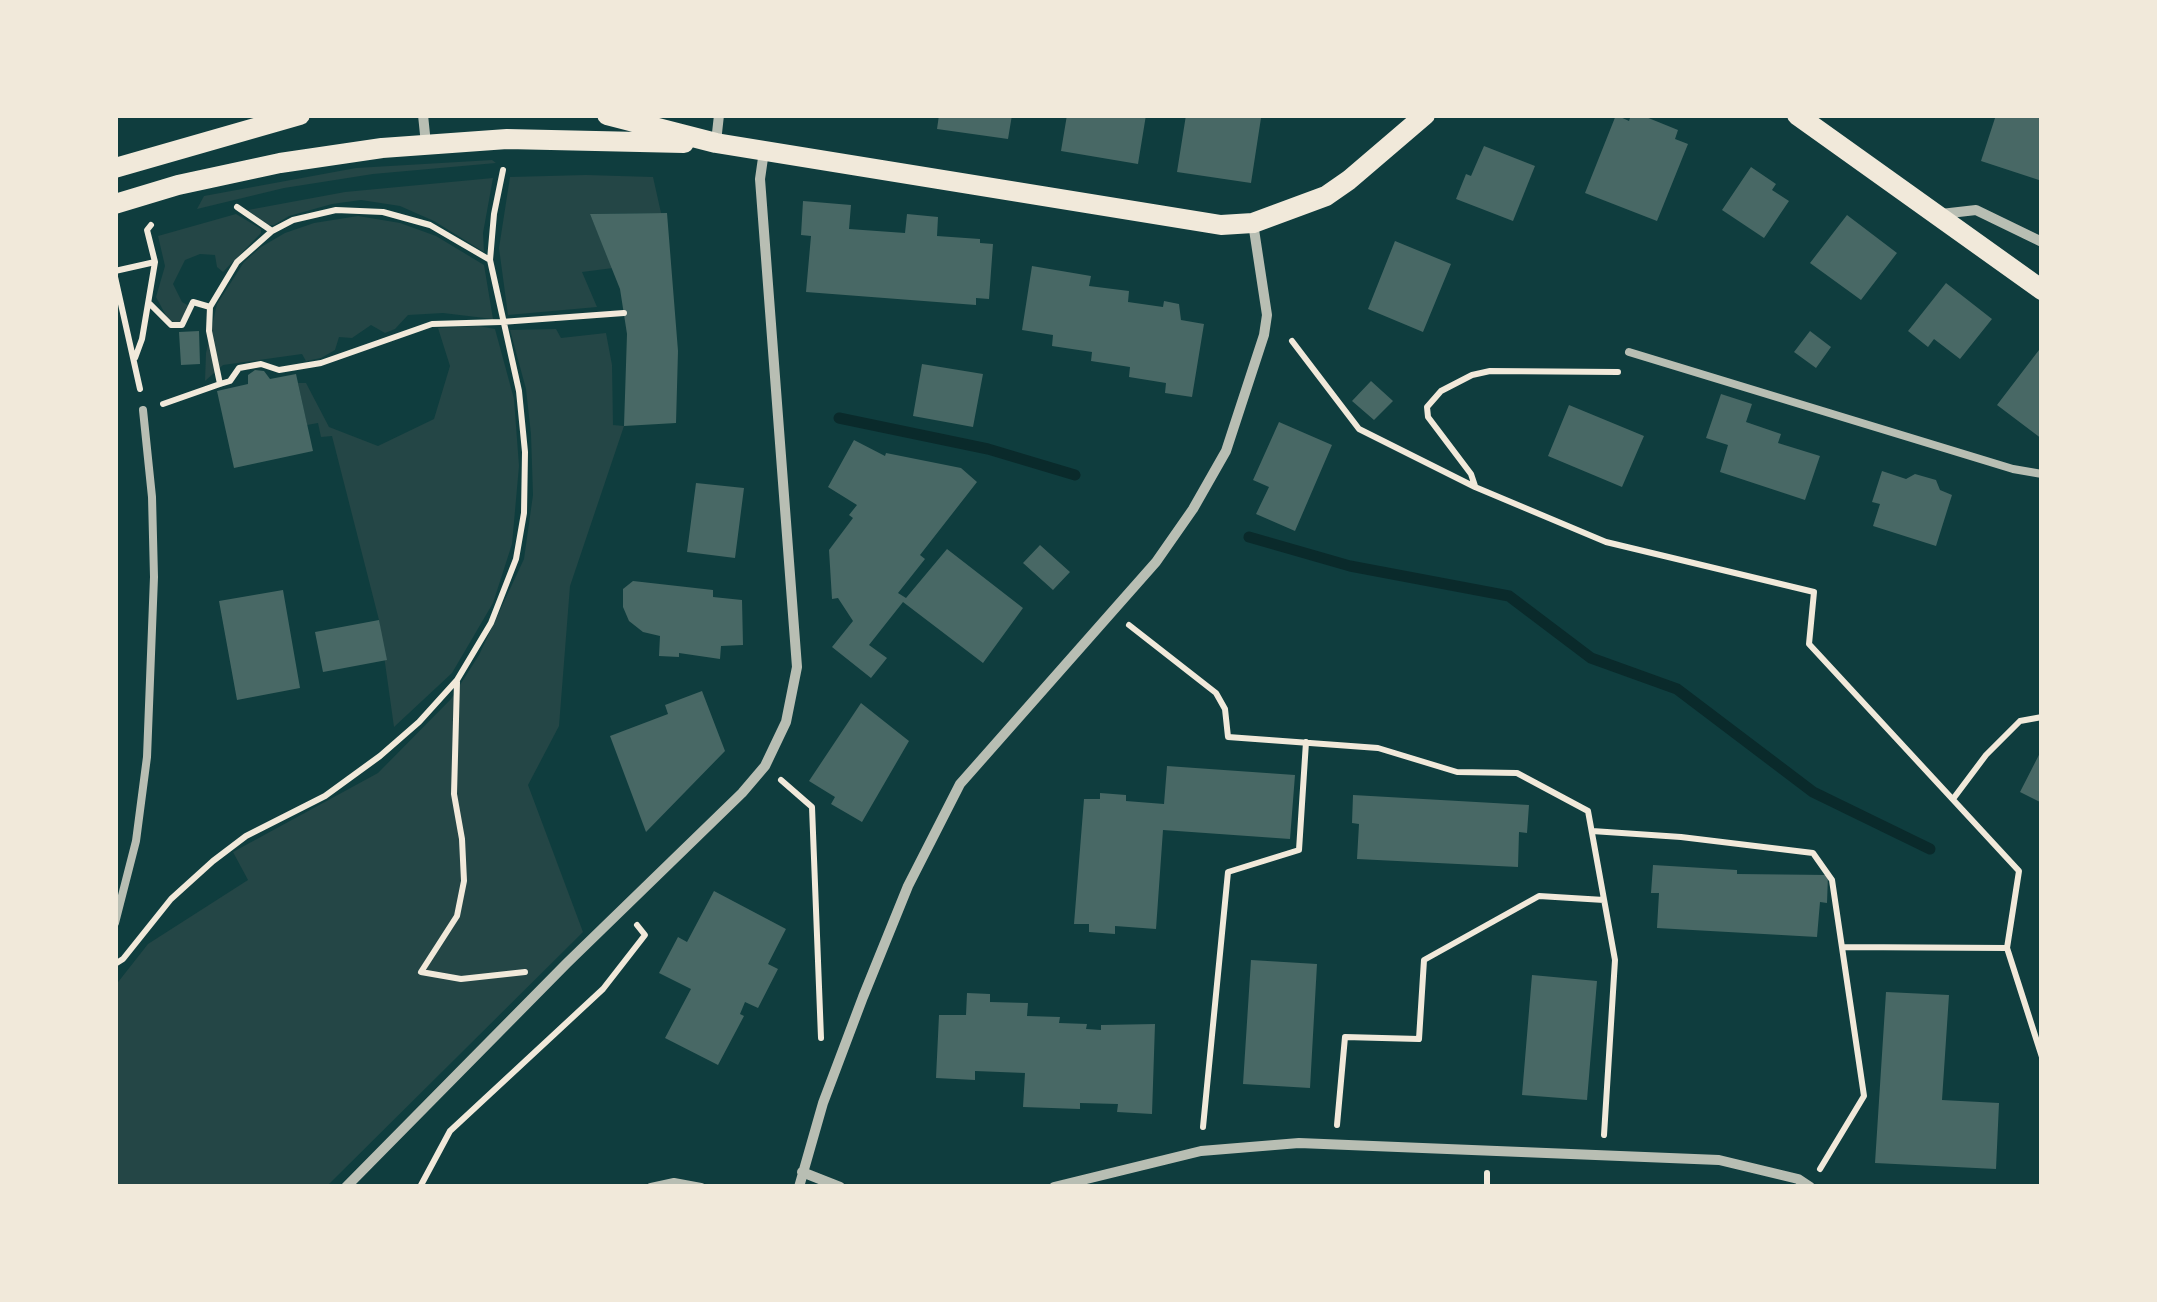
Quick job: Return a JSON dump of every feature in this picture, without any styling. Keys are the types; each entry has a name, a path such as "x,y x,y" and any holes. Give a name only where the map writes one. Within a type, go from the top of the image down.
{"main road":[{"path":"115,168 300,115"},
{"path":"607,115 716,143 1222,225 1253,224 1326,196 1425,115"},
{"path":"1797,115 2042,290"},
{"path":"117,203 178,184 280,162 426,144 507,139 716,143"}],"street":[{"path":"423,115 426,144"},
{"path":"716,143 719,115"},
{"path":"346,1187 742,794 765,766 786,722 797,667 760,179 764,150"},
{"path":"1936,215 1976,210 2042,242"},
{"path":"799,1187 823,1103 870,978 916,869 960,784 1156,562 1193,509 1226,451 1267,315 1253,224"},
{"path":"1054,1187 1201,1151 1298,1143 1719,1160 1798,1178 1810,1187"},
{"path":"802,1172 840,1187"}],"lane":[{"path":"1630,352 2013,469 2042,474"},
{"path":"115,923 136,842 147,757 154,577 152,497 143,410"},
{"path":"651,1187 674,1182 702,1187"}],"path":[{"path":"115,964 170,899 213,861 246,836 326,796 419,722 457,680 491,623 516,558 524,513 525,452 519,391 490,260 503,170"},
{"path":"237,207 272,230"},
{"path":"220,384 209,331 210,307 236,262 272,230 293,220 336,210 383,212 430,225 490,260"},
{"path":"147,230 155,262 134,359 115,274 155,262"},
{"path":"149,303 172,325 182,325 193,302 210,307"},
{"path":"143,410 230,381 239,368 261,364 279,370 322,362 432,324 624,313"},
{"path":"1292,341 1359,428 1476,488 1606,542 1814,592 1809,644 2018,871 2007,948 2038,1034 2042,1057"},
{"path":"1476,488 1472,474 1428,417 1426,406 1441,391 1472,375 1490,371 1622,372 1630,352"},
{"path":"1128,624 1216,692 1224,709 1228,736 1378,748 1457,772 1517,773 1588,811 1615,960 1602,1156"},
{"path":"457,680 454,794 464,881 456,916 422,972 462,979 497,977 568,963"},
{"path":"1953,799 1986,755 2020,721 2042,717"},
{"path":"1201,1151 1228,872 1300,850 1306,742"},
{"path":"765,766 812,807 821,1050"},
{"path":"1592,831 1812,853 1832,880 1864,1096 1810,1187"},
{"path":"1336,1144 1345,1037 1419,1040 1424,960 1539,896 1604,900"},
{"path":"420,1187 450,1131 603,989 646,935 624,909"},
{"path":"1842,947 2007,948"}],"shaded area":[{"path":"492,160 496,163 373,174 284,188 197,209 204,196 356,168"},
{"path":"510,177 653,177 661,213 590,214 613,268 582,272 597,307 508,315 499,248"},
{"path":"493,178 483,233 484,252 434,221 400,206 361,200 332,204 289,216 274,225 266,225 248,210 345,192"},
{"path":"236,214 261,229 261,233 223,272 217,267 215,255 200,254 185,260 173,284 182,302 189,306 181,323 169,321 156,297 165,266 158,236"},
{"path":"358,216 400,223 436,236 484,265 493,319 443,313 408,315 395,329 385,333 371,325 352,338 339,337 335,350 321,358 306,361 302,354 223,365 205,381 206,353 217,304 244,262 285,233 314,223"},
{"path":"438,328 495,329 514,399 519,466 512,544 493,603 452,673 394,727 379,620 332,436 321,437 318,423 307,425 298,383 306,383 329,427 378,446 434,419 450,366"},
{"path":"556,329 561,338 606,333 612,365 613,425 624,426 570,586 559,726 528,785 583,932 326,1187 115,1187 115,986 148,944 248,880 233,852 378,773 451,699 479,655 524,559 533,495 531,434 526,389 510,330"}],"building":[{"path":"939,115 1012,115 1008,139 937,129"},
{"path":"1067,115 1146,115 1138,164 1061,151"},
{"path":"1186,115 1261,118 1251,183 1177,172"},
{"path":"1616,115 1629,121 1631,115 1641,115 1678,130 1675,139 1688,144 1657,221 1585,193"},
{"path":"1996,115 2042,115 2042,181 1981,161"},
{"path":"1484,146 1535,166 1513,221 1456,199"},
{"path":"1751,167 1776,184 1772,190 1789,201 1764,238 1722,210"},
{"path":"803,201 851,205 849,229 905,233 907,214 938,217 937,236 980,239 980,243 993,244 989,299 976,298 976,305 806,292 811,236 801,235"},
{"path":"667,213 678,351 676,423 624,426 627,334 620,289 590,214"},
{"path":"1847,215 1897,253 1861,300 1810,263"},
{"path":"1395,241 1451,264 1423,332 1368,309"},
{"path":"1032,266 1091,276 1089,286 1129,291 1128,302 1163,307 1164,301 1179,304 1181,320 1204,324 1192,397 1165,393 1166,383 1129,377 1130,367 1091,361 1092,352 1052,346 1053,335 1022,330"},
{"path":"1946,283 1992,319 1960,359 1934,339 1928,347 1908,331"},
{"path":"199,331 200,364 181,365 179,332"},
{"path":"1810,331 1831,347 1816,368 1794,352"},
{"path":"2039,350 2042,352 2042,439 1997,405"},
{"path":"922,364 983,374 973,427 913,416"},
{"path":"255,370 264,371 270,379 296,374 313,451 234,468 217,391 248,384 248,375"},
{"path":"1371,381 1393,401 1374,420 1352,401"},
{"path":"1721,394 1752,404 1746,422 1781,434 1778,443 1820,456 1805,500 1720,472 1728,445 1706,438"},
{"path":"1569,405 1644,436 1622,487 1548,456"},
{"path":"1279,422 1332,445 1295,531 1256,514 1269,487 1253,480"},
{"path":"854,440 885,456 886,453 961,468 977,482 920,555 925,559 898,593 906,598 947,549 1023,608 983,663 903,602 869,645 887,658 871,678 832,647 853,621 838,598 832,599 829,550 853,518 849,515 857,505 828,487"},
{"path":"1882,471 1906,479 1915,474 1936,480 1940,490 1952,495 1936,546 1873,526 1880,504 1872,502"},
{"path":"696,483 744,488 735,558 687,552"},
{"path":"1040,545 1070,572 1053,590 1023,563"},
{"path":"633,581 713,590 713,597 742,600 743,645 721,646 720,659 679,653 679,657 659,656 660,636 643,632 629,621 623,607 623,589"},
{"path":"283,590 300,688 237,700 219,601"},
{"path":"379,620 387,660 323,672 315,632"},
{"path":"702,691 725,751 646,832 610,736 668,714 665,705"},
{"path":"861,703 909,741 862,822 831,804 835,797 809,781"},
{"path":"2042,749 2042,803 2020,792"},
{"path":"1167,766 1295,775 1290,839 1163,830 1156,929 1115,926 1115,934 1089,932 1089,924 1074,924 1084,799 1100,799 1100,793 1126,795 1126,801 1164,804"},
{"path":"1353,795 1529,805 1527,833 1519,832 1518,867 1357,859 1359,824 1352,823"},
{"path":"1653,865 1737,870 1737,874 1828,875 1827,903 1820,902 1817,937 1657,928 1659,893 1651,893"},
{"path":"714,891 786,929 768,964 778,969 758,1008 745,1002 740,1014 744,1016 718,1065 665,1038 691,989 659,973 678,937 687,942"},
{"path":"1251,960 1317,964 1310,1088 1243,1084"},
{"path":"1532,975 1597,981 1587,1100 1522,1095"},
{"path":"1886,992 1949,995 1942,1100 1999,1103 1996,1169 1875,1163"},
{"path":"967,993 990,994 990,1002 1028,1003 1027,1016 1060,1017 1059,1023 1087,1024 1086,1029 1155,1024 1152,1114 1117,1112 1118,1104 1080,1103 1080,1109 1023,1107 1025,1073 975,1071 975,1080 936,1078 939,1015 966,1015"}],"waterway":[{"path":"839,418 988,449 1075,475"},
{"path":"1249,537 1350,566 1509,596 1591,658 1677,689 1813,792 1930,849"}]}
